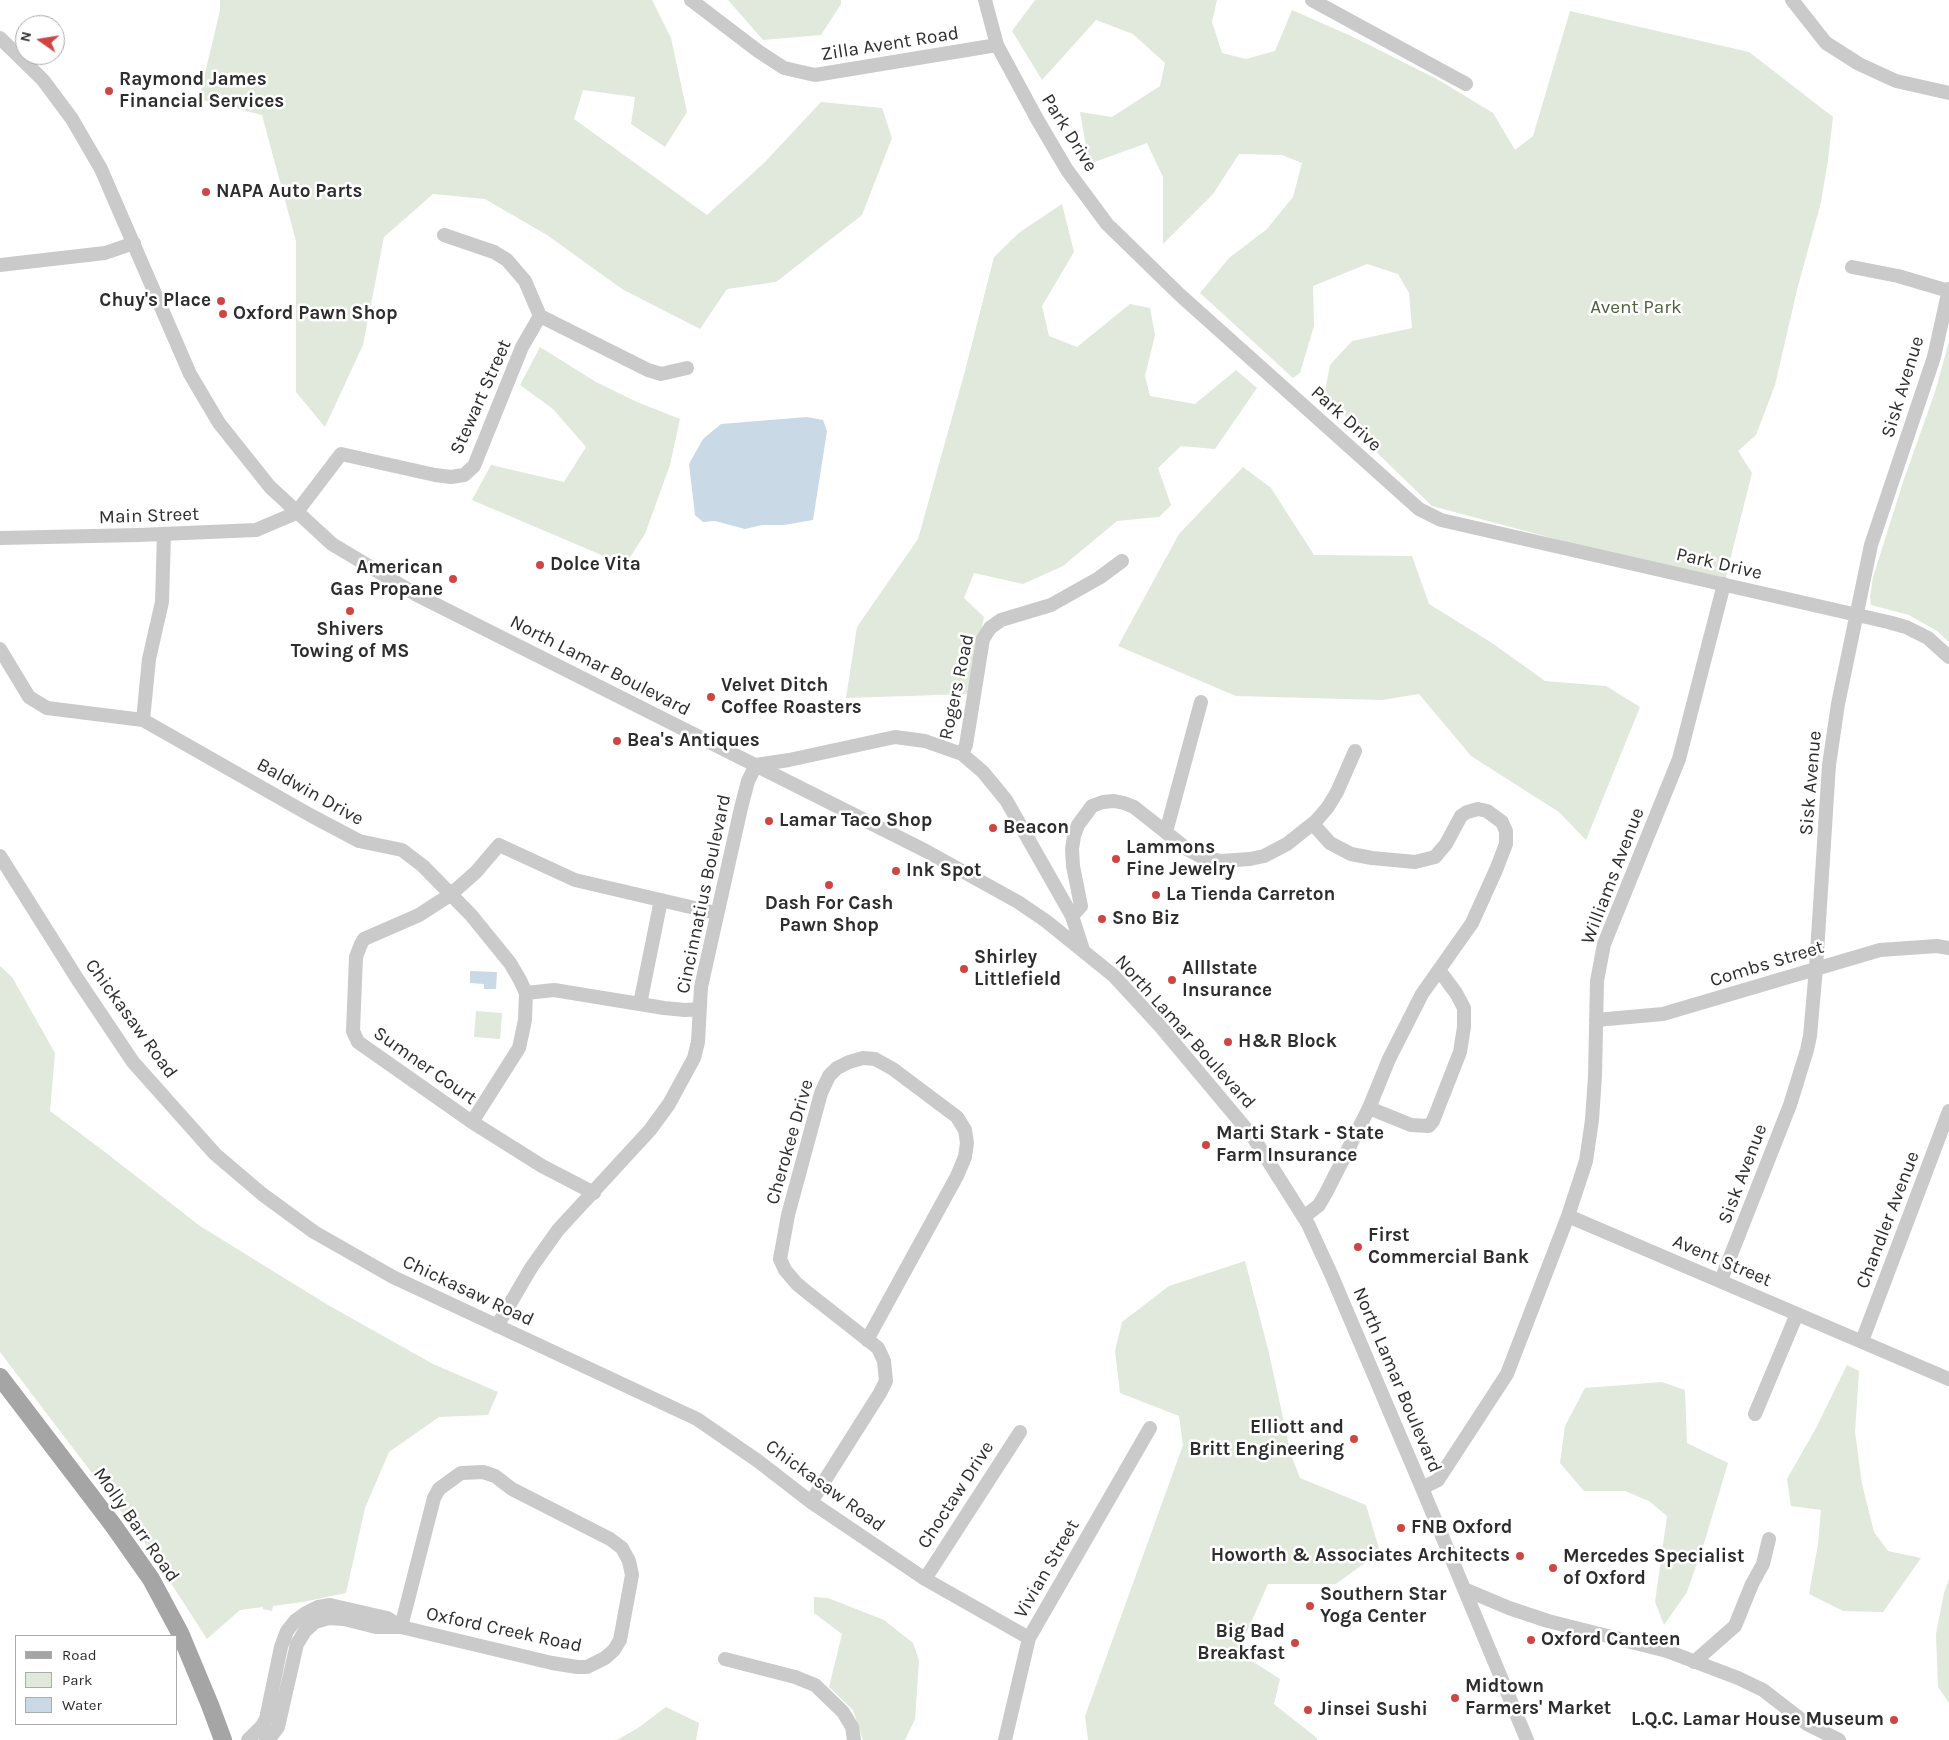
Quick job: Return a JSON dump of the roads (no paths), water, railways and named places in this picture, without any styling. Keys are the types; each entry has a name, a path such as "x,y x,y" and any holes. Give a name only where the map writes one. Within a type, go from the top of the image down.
{"main road":[{"name":"Molly Barr Road","path":"0,1377 151,1578 180,1634 210,1705 222,1740"}],"street":[{"name":"Zilla Avent Road","path":"691,0 758,51 784,68 815,75 997,45"},
{"name":"Park Drive","path":"985,0 997,45 1036,119 1064,164 1107,224 1180,295 1419,509 1441,520 1906,627 1928,638 1949,657"},
{"path":"1312,0 1466,84"},
{"path":"1792,0 1826,43 1859,64 1896,81 1949,93"},
{"name":"North Lamar Boulevard","path":"0,38 43,80 72,119 101,169 134,242 162,314 190,374 219,423 270,487 332,544 417,595 928,852 1018,902 1083,950 1114,976 1160,1026 1254,1137 1304,1217 1331,1274 1527,1740"},
{"path":"444,235 494,252 507,260 525,281 540,316 648,370 661,374 687,368"},
{"path":"0,265 105,253 134,242"},
{"path":"1852,267 1898,276 1949,290"},
{"name":"Sisk Avenue","path":"1721,1280 1799,1078 1810,1036 1830,765 1838,704 1872,545 1934,357 1949,290"},
{"name":"Stewart Street","path":"296,512 341,454 435,475 452,477 464,475 474,466 522,347 540,316"},
{"name":"Main Street","path":"0,538 256,530 296,512"},
{"path":"143,720 148,659 162,602 164,534"},
{"name":"Rogers Road","path":"962,754 966,744 983,639 990,628 1001,620 1051,605 1099,578 1122,561"},
{"name":"Williams Avenue","path":"1422,1488 1438,1480 1507,1374 1568,1216 1586,1161 1592,1120 1597,981 1604,944 1679,759 1724,584"},
{"name":"Baldwin Drive","path":"0,650 29,697 47,708 143,720 359,841 402,850 423,866 471,915 510,963 526,994 525,1020 519,1048 472,1122"},
{"path":"1166,832 1201,702"},
{"path":"756,765 895,738 925,741 962,754 983,772 1006,800 1072,916 1083,950"},
{"path":"1072,916 1081,906 1072,866 1074,836 1078,825 1092,806 1102,802 1114,801 1134,807 1188,849 1204,858 1234,862 1264,856 1287,844 1312,824 1328,807 1337,792 1355,751"},
{"name":"Cincinnatius Boulevard","path":"497,1326 530,1268 558,1230 650,1130 684,1078 694,1058 698,1042 700,987 741,808 748,781 756,765"},
{"path":"1304,1217 1319,1205 1370,1108 1402,1030 1422,994 1463,939 1472,923 1506,844 1506,831 1502,822 1487,811 1478,809 1460,816 1440,852 1435,857 1415,862 1351,854 1330,843 1312,824"},
{"name":"Sumner Court","path":"594,1193 542,1166 472,1122 358,1042 353,1031 356,957 364,939 419,915 450,895 476,872 499,845 575,880 661,900"},
{"name":"Chickasaw Road","path":"0,856 78,980 133,1062 216,1154 262,1194 314,1232 393,1277 697,1419 758,1461 810,1502 925,1579 1029,1638"},
{"path":"640,1004 661,900 716,913"},
{"name":"Combs Street","path":"1596,1020 1663,1014 1880,950 1937,946 1949,948"},
{"path":"1370,1108 1411,1125 1429,1126 1433,1121 1460,1052 1464,1027 1464,1008 1456,993 1439,970"},
{"path":"526,994 554,990 685,1010 698,1009"},
{"name":"Cherokee Drive","path":"810,1502 886,1381 884,1361 878,1348 790,1278 780,1259 788,1215 820,1093 829,1076 837,1068 863,1058 875,1059 893,1069 957,1117 965,1130 967,1143 965,1157 957,1176 868,1340"},
{"name":"Chandler Avenue","path":"1862,1341 1949,1112"},
{"name":"Avent Street","path":"1568,1216 1949,1379"},
{"path":"1755,1414 1797,1314"},
{"name":"Vivian Street","path":"1005,1740 1029,1638 1150,1428"},
{"name":"Choctaw Drive","path":"925,1579 1020,1432"},
{"name":"Oxford Creek Road","path":"266,1740 270,1738 278,1727 297,1644 305,1631 315,1622 329,1618 344,1619 376,1628 401,1627 552,1663 577,1668 587,1667 605,1658 614,1650 620,1640 632,1575 629,1561 622,1548 610,1539 512,1489 495,1476 483,1472 461,1473 439,1489 434,1498 401,1627"},
{"path":"1694,1662 1735,1626 1762,1564 1769,1540"},
{"path":"1464,1588 1509,1608 1548,1621 1658,1649 1738,1678 1763,1690 1808,1724 1839,1740"},
{"name":"Oxford Creek Road","path":"248,1740 262,1726 266,1719 281,1647 287,1631 295,1621 318,1607 330,1605 387,1618 401,1627"},
{"path":"725,1659 795,1677 815,1685 843,1712 852,1727 854,1740"}],"water":[{"path":"807,417 823,420 827,431 813,520 784,525 762,525 745,529 715,521 703,522 695,515 689,464 703,439 721,424"},
{"path":"470,971 497,972 496,989 484,989 484,984 470,983"}],"place":[{"name":"Raymond James Financial Services","path":"109,91"},
{"name":"NAPA Auto Parts","path":"206,192"},
{"name":"Chuy's Place","path":"221,301"},
{"name":"Oxford Pawn Shop","path":"223,314"},
{"name":"Dolce Vita","path":"540,565"},
{"name":"American Gas Propane","path":"453,579"},
{"name":"Shivers Towing of MS","path":"350,611"},
{"name":"Velvet Ditch Coffee Roasters","path":"711,697"},
{"name":"Bea's Antiques","path":"617,741"},
{"name":"Lamar Taco Shop","path":"769,821"},
{"name":"Beacon","path":"993,828"},
{"name":"Lammons Fine Jewelry","path":"1116,859"},
{"name":"Ink Spot","path":"896,871"},
{"name":"Dash For Cash Pawn Shop","path":"829,885"},
{"name":"La Tienda Carreton","path":"1156,895"},
{"name":"Sno Biz","path":"1102,919"},
{"name":"Shirley Littlefield","path":"964,969"},
{"name":"Alllstate Insurance","path":"1172,980"},
{"name":"H&R Block","path":"1228,1042"},
{"name":"Marti Stark - State Farm Insurance","path":"1206,1145"},
{"name":"First Commercial Bank","path":"1358,1247"},
{"name":"Elliott and Britt Engineering","path":"1354,1439"},
{"name":"FNB Oxford","path":"1401,1528"},
{"name":"Howorth & Associates Architects","path":"1520,1556"},
{"name":"Mercedes Specialist of Oxford","path":"1553,1568"},
{"name":"Southern Star Yoga Center","path":"1310,1606"},
{"name":"Oxford Canteen","path":"1531,1640"},
{"name":"Big Bad Breakfast","path":"1295,1643"},
{"name":"Midtown Farmers' Market","path":"1455,1698"},
{"name":"Jinsei Sushi","path":"1308,1710"},
{"name":"L.Q.C. Lamar House Museum","path":"1894,1720"}],"park label":[{"name":"Avent Park","path":"1636,308"}]}
